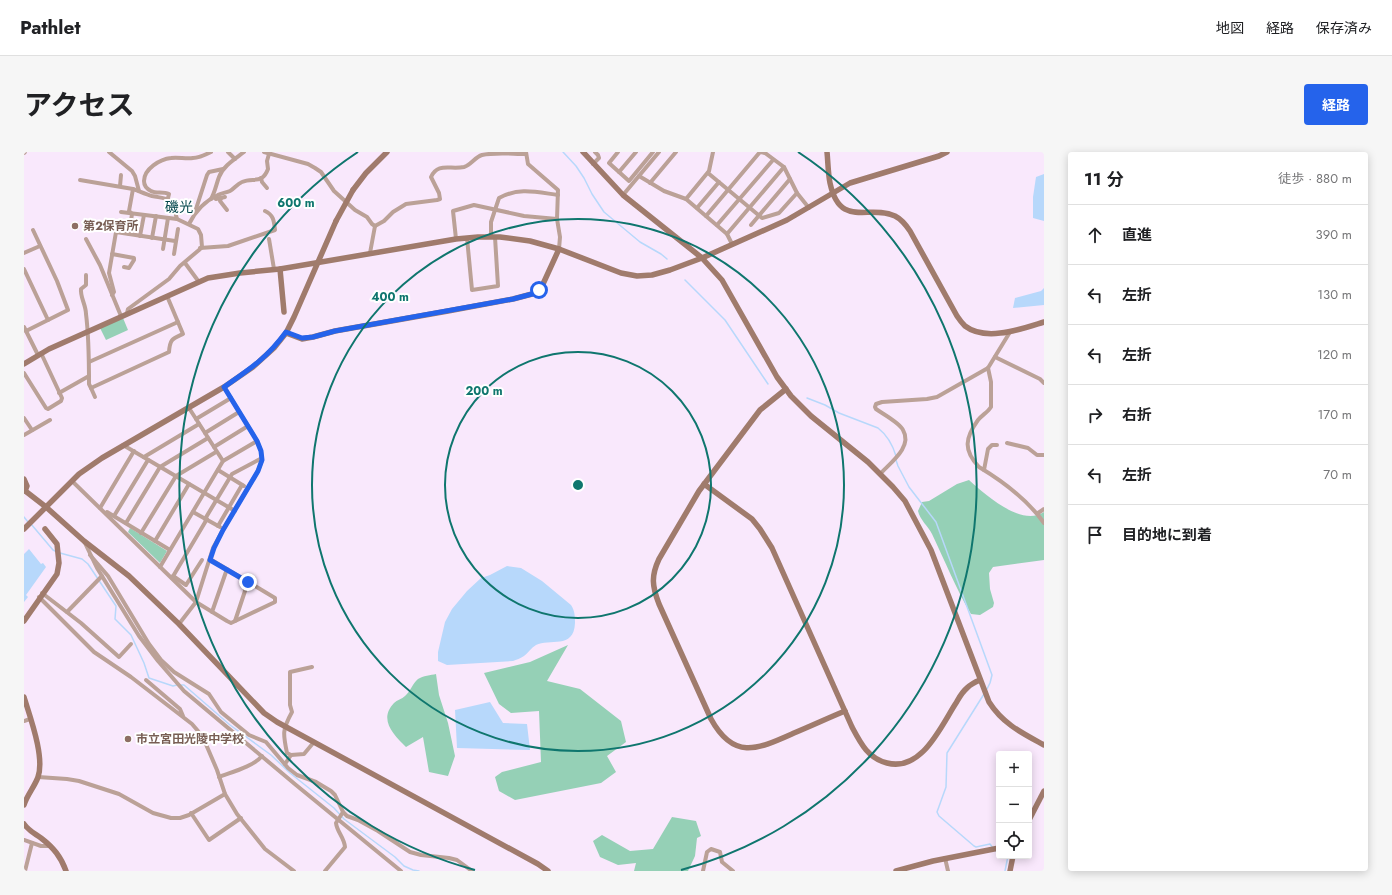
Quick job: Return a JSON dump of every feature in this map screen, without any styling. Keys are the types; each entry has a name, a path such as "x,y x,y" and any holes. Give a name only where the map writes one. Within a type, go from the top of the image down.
{"street":[{"path":"109,152 132,171 139,191"},
{"path":"177,219 173,205 168,198 169,194 151,191 144,184 147,172 164,160 171,158 193,158 211,152"},
{"path":"228,152 235,159"},
{"path":"209,201 214,193 223,169 244,152"},
{"path":"24,529 87,468 123,445 224,387 263,359 274,348 286,332 319,262 336,221 366,173 387,152"},
{"path":"583,152 623,195 702,258 722,280 777,378 791,396 811,416 868,462 893,487 904,501 931,550 989,702 1003,720 1026,735 1044,744"},
{"path":"593,164 598,158 598,155 594,152"},
{"path":"619,172 636,152"},
{"path":"615,153 609,163 629,181 653,152"},
{"path":"623,195 659,152"},
{"path":"650,183 676,152"},
{"path":"686,199 708,173 713,152"},
{"path":"706,216 760,152 765,153 784,167 797,193 809,208"},
{"path":"827,152 830,182 839,203 846,210 856,213 882,213 893,215 903,222 910,231 964,326 981,334 1010,332 1044,322"},
{"path":"24,364 40,354 88,331 208,278 240,272 277,269 456,239 493,237 530,241 559,249 614,271 637,276 652,275 702,258 787,220 850,183 939,156 947,152"},
{"path":"195,214 218,195 230,191 244,181 253,181 266,174 268,169 267,153 308,164 321,172 334,191 355,210 367,217 375,226"},
{"path":"286,332 302,338 313,337 335,331 513,299 532,294 539,290 543,284 559,249 560,237 558,219 558,190 528,164 526,153 498,153 481,155 466,166 457,169 440,167 434,171 431,177 440,198 437,200 406,204 375,226"},
{"path":"716,225 773,160"},
{"path":"727,234 784,167"},
{"path":"190,224 195,214 207,175 209,172 223,169"},
{"path":"708,173 762,218 778,213 797,193"},
{"path":"120,186 121,175"},
{"path":"639,176 664,191 686,199 727,234 732,244"},
{"path":"261,178 262,182 267,188"},
{"path":"751,225 790,179"},
{"path":"80,180 133,188 146,194 168,198"},
{"path":"697,208 719,182"},
{"path":"129,234 132,214 129,211 133,188"},
{"path":"468,238 472,290 498,286 492,222 494,210 499,198 509,192 527,191 558,195"},
{"path":"209,201 223,197 220,201 226,210"},
{"path":"456,239 453,210 474,205 524,216 558,219"},
{"path":"121,212 177,219 198,229 202,241 200,248 169,279 128,309 127,313"},
{"path":"200,248 228,246 275,230 273,218 270,213 265,212"},
{"path":"140,236 144,215"},
{"path":"152,238 156,216"},
{"path":"163,248 168,218"},
{"path":"370,253 375,226"},
{"path":"174,254 178,229"},
{"path":"24,373 46,408 48,409 61,401 62,398 40,354 25,329 68,310 57,280 33,230"},
{"path":"112,295 114,292 109,273 116,232 176,241"},
{"path":"86,239 91,245 121,316"},
{"path":"269,239 277,269 284,312"},
{"path":"24,253 40,246"},
{"path":"112,254 134,258 128,268 124,267"},
{"path":"185,263 199,282"},
{"path":"24,269 48,320"},
{"path":"86,275 86,285 81,289 81,293 85,303 88,331 89,384 95,398"},
{"path":"91,388 169,352 170,342 183,334 167,296"},
{"path":"89,362 178,322"},
{"path":"880,474 901,452 905,442 905,436 904,430 876,409 876,404 882,402 921,400 937,397 988,368 1010,332"},
{"path":"24,339 29,337"},
{"path":"995,357 1040,379 1044,383"},
{"path":"988,368 991,382 991,407 978,420 968,437 967,442 970,455 974,462 984,470 1017,492 1038,514 1044,523"},
{"path":"59,393 89,376"},
{"path":"179,624 196,602 214,548 223,529 258,471 262,458 257,441 224,387"},
{"path":"786,389 760,410 704,484 659,559 655,568 653,585 659,604 717,730 729,743 749,749 756,748 778,741 845,711"},
{"path":"196,419 231,398"},
{"path":"189,408 223,461"},
{"path":"205,433 239,412"},
{"path":"24,418 32,430"},
{"path":"24,435 50,420"},
{"path":"114,516 146,458 199,424"},
{"path":"214,447 248,426"},
{"path":"126,523 160,467 208,438"},
{"path":"160,566 223,461 257,441"},
{"path":"1007,443 1028,448 1037,455 1044,455"},
{"path":"123,445 235,511"},
{"path":"984,470 988,448 992,445 997,445"},
{"path":"100,508 134,451"},
{"path":"141,533 176,476 216,452"},
{"path":"172,577 232,474 262,458"},
{"path":"218,470 248,488"},
{"path":"24,479 27,486 24,490 46,507 84,541 129,576 179,624 264,713 314,742 538,864 548,871"},
{"path":"72,481 196,602 227,621 231,623 275,602 275,598 210,560"},
{"path":"155,541 189,484"},
{"path":"704,484 752,519 766,538 772,548 863,748 876,759 893,764 901,764 915,758 926,749 963,692 972,684 980,680"},
{"path":"218,526 242,485"},
{"path":"100,508 170,550"},
{"path":"1038,514 1044,509"},
{"path":"193,512 223,529"},
{"path":"24,621 56,574 59,563 57,544 45,529"},
{"path":"84,541 102,576 149,650 184,690 401,871"},
{"path":"90,555 108,576 149,644 161,660 174,672 209,694 221,712 249,735 266,742 285,764 297,775 316,782 331,791 335,795 343,812 347,816 378,831 410,852 457,860 472,871"},
{"path":"172,577 186,585 202,560"},
{"path":"212,612 226,569"},
{"path":"66,612 102,576"},
{"path":"235,621 248,582"},
{"path":"41,595 81,623 119,657 131,644"},
{"path":"41,595 94,652 137,682 183,717 198,731 205,742 225,794 241,818 265,849 294,871"},
{"path":"312,667 290,672 290,705 292,712 285,723 284,737 287,753 291,755 304,754 314,742"},
{"path":"146,680 180,709 183,717"},
{"path":"24,697 27,720 39,754 38,778 24,805"},
{"path":"285,764 291,755"},
{"path":"219,777 257,762 262,756"},
{"path":"38,778 79,781 127,798 162,817 180,818 225,794"},
{"path":"1032,814 1044,791"},
{"path":"325,871 345,847 344,838 336,827 336,823 343,812"},
{"path":"191,813 210,840 241,818"},
{"path":"24,824 28,830 51,846 59,855 66,871"},
{"path":"24,840 41,846 51,846"},
{"path":"25,871 25,866 32,843"},
{"path":"703,871 707,852 711,849 720,852 722,862 732,871"},
{"path":"896,871 945,858 996,849"},
{"path":"945,858 948,871"},
{"path":"1010,871 1012,859"},
{"path":"329,867 334,871"}],"green space":[{"path":"123,318 128,330 106,340 100,328"},
{"path":"969,480 994,501 1015,512 1035,516 1044,512 1044,560 993,567 989,573 990,589 994,603 993,607 980,615 971,614 955,585 932,534 920,517 918,511 922,502 929,501 957,484"},
{"path":"130,528 167,551 160,563 128,532"},
{"path":"568,645 547,681 580,689 621,721 626,742 607,756 616,772 601,783 515,800 499,791 495,777 502,772 541,762 539,711 511,713 499,704 484,673 530,662"},
{"path":"436,674 439,695 448,723 455,756 448,776 429,772 423,737 406,747 390,727 387,715 389,709 394,703 407,694 418,679"},
{"path":"672,817 696,821 701,836 697,838 695,856 688,871 634,871 636,863 618,865 600,857 593,841 602,835 630,851 653,849"}],"water":[{"path":"1044,174 1044,221 1033,218 1033,197 1036,177"},
{"path":"1044,288 1044,305 1013,308 1015,298 1041,291"},
{"path":"29,549 41,564 43,563 46,567 26,595 28,597 24,602 24,554"},
{"path":"507,566 521,568 542,581 571,605 575,616 575,623 574,631 570,637 560,642 541,643 536,645 524,656 513,661 447,665 438,661 438,652 445,622 452,609 467,591 481,578"},
{"path":"490,702 503,723 527,724 530,750 457,748 455,710"}],"waterway":[{"path":"563,152 576,166 604,212 640,242 667,259"},
{"path":"685,280 725,320 768,384"},
{"path":"807,398 825,405 839,413 878,428 889,441 896,456"},
{"path":"896,460 909,487 936,522 992,675 987,689"},
{"path":"24,517 28,522"},
{"path":"31,524 53,550 57,552"},
{"path":"60,553 82,559 88,564 116,606 115,619 131,635 149,678 173,686 177,685"},
{"path":"181,685 184,685 230,725 271,755 290,773 334,808 344,819 395,857 404,866 419,871"},
{"path":"984,694 947,753 946,787 937,812 939,816 974,846 976,847 990,844 993,848"},
{"path":"1005,871 1007,859"}],"place":[{"name":"第２保育所","path":"75,226"},
{"name":"市立宮田光陵中学校","path":"128,739"}],"district":[{"name":"磯光","path":"179,207"}],"route":[{"path":"248,582 210,560 223,530 258,471 262,460 261,451 257,441 224,387 263,359 274,348 286,332 293,336 302,338 313,337 335,331 513,299 532,294 539,290"}]}
